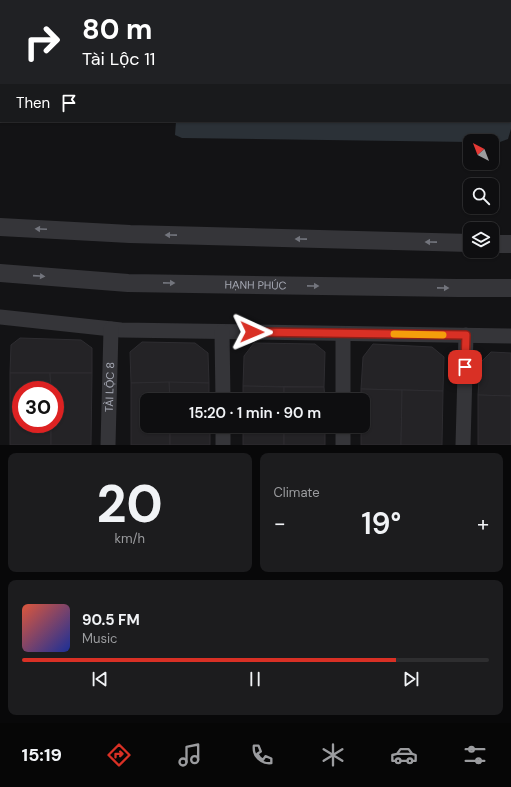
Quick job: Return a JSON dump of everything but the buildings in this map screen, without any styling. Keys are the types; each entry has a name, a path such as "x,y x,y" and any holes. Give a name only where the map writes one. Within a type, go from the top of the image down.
{"street":[{"path":"0,227 130,234 463,243"},
{"path":"499,244 511,244"},
{"name":"HẠNH PHÚC","path":"0,273 128,283 511,288"},
{"path":"0,317 129,330 511,336"},
{"name":"TÀI LỘC 8","path":"108,445 111,329"},
{"path":"222,332 223,393"},
{"path":"343,334 343,393"},
{"path":"463,445 466,335"},
{"path":"223,433 223,445"},
{"path":"343,433 343,445"}],"shaded area":[{"path":"176,122 511,122 511,129 508,139 500,142 499,134 463,134 463,142 182,138 175,135"}],"slow traffic":[{"path":"394,334 443,335"}],"route":[{"path":"252,332 466,335 465,367"}]}
